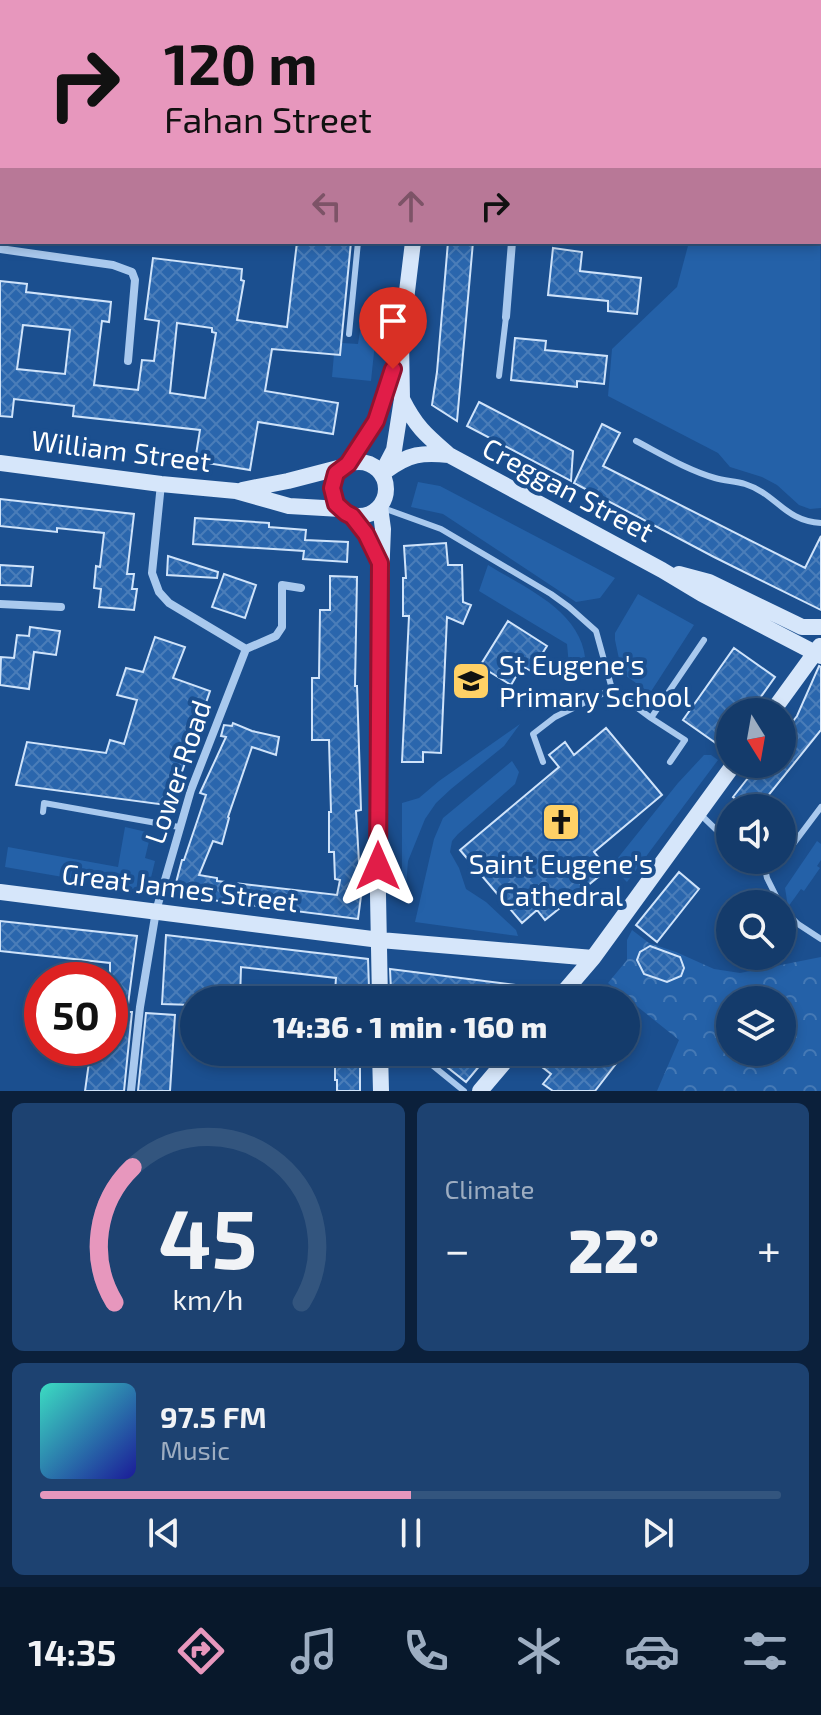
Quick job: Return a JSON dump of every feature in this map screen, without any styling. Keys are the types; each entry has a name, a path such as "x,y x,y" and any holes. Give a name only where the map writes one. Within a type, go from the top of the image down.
{"main road":[{"path":"382,473 394,450 402,399 401,341 409,244"},
{"path":"380,563 366,534 332,496 332,488 333,480 376,421 401,341"},
{"name":"Creggan Street","path":"402,399 413,421 449,455 702,594 819,651"},
{"name":"Creggan Street","path":"382,473 411,456 428,453 449,455"},
{"path":"345,466 363,461 377,468 386,481 387,490 380,507 367,515 346,512"},
{"name":"William Street","path":"0,463 236,491 289,506 346,512"},
{"name":"William Street","path":"236,491 345,466"},
{"path":"380,507 383,529 380,563 380,986"},
{"name":"Creggan Street","path":"662,570 709,582 802,627 821,627"},
{"path":"783,698 819,651"},
{"path":"569,986 593,958 724,778"},
{"name":"Great James Street","path":"0,892 380,940 593,958"},
{"path":"380,1066 381,1091"},
{"path":"480,1091 501,1066"}],"street":[{"path":"506,317 512,244"},
{"path":"0,249 113,265 132,272 135,280 128,361"},
{"path":"161,484 152,573 159,592 169,603 246,649 276,636 282,627 282,585 301,588"},
{"path":"0,604 61,607"},
{"name":"Lower Road","path":"131,1091 140,1007 156,911 191,790 246,649"}],"lane":[{"path":"349,334 358,244"},
{"path":"499,376 506,317"},
{"path":"636,441 708,476 745,484 769,496 794,517 821,523"},
{"path":"380,507 441,529 569,607 596,631 612,689 685,740 670,762"},
{"path":"651,718 704,640"},
{"path":"543,762 533,734 555,717 612,689"},
{"path":"43,812 44,803 179,827"},
{"path":"796,840 821,807"},
{"path":"99,822 100,813"},
{"path":"698,813 716,830"},
{"path":"796,922 821,939"},
{"path":"433,1066 464,1091"}],"green space":[{"path":"688,244 820,244 821,508 810,509 799,505 777,485 730,467 718,453 608,396 612,349 677,287"},
{"path":"360,331 376,333 371,381 332,377 334,354 340,355 342,343 358,344"},
{"path":"418,482 440,486 615,578 600,598 576,602 443,514 411,507"},
{"path":"488,565 540,596 570,622 580,638 585,657 585,679 570,677 567,644 479,591"},
{"path":"638,594 694,625 650,693 622,673 615,640 615,633"},
{"path":"520,724 504,746 451,789 425,819 408,861 405,899 402,901 402,803 419,798"},
{"path":"704,755 716,759 716,763 627,882 619,872 617,859"},
{"path":"512,761 519,772 515,784 458,834 452,841 450,852 466,889 486,902 516,930 518,936 415,922 434,839 443,818"},
{"path":"125,827 151,833 145,858 155,861 149,886 138,890 5,867 8,847 118,867"},
{"path":"817,841 821,844 821,860 817,866 820,868 804,891 801,889 796,896 796,890 785,888"},
{"path":"632,930 649,943 716,970 740,973 796,970 796,962 821,957 821,1091 657,1091 679,1040 640,1009 640,986 612,986 608,983 627,960 627,940"}],"building":[{"path":"297,244 351,244 340,355 272,349 265,391 338,403 333,434 258,422 250,470 195,461 200,430 73,416 74,406 14,399 12,417 0,416 0,281 27,284 26,292 111,302 109,322 102,321 94,385 138,390 142,360 154,361 159,321 145,319 153,258 242,269 241,280 244,281 237,320 287,327","holes":["177,323 212,328 212,332 216,333 205,398 170,393","23,325 70,330 65,374 17,369"]},
{"path":"448,244 473,244 457,421 432,405"},
{"path":"553,248 582,252 580,271 641,278 637,314 608,311 608,301 548,295"},
{"path":"515,338 546,341 545,350 607,356 604,384 577,381 577,387 511,380"},
{"path":"479,402 573,451 571,481 467,426"},
{"path":"602,424 620,433 603,466 805,568 821,536 821,610 574,483"},
{"path":"0,499 134,514 127,574 134,574 132,589 137,589 134,610 99,607 101,589 94,588 104,533 0,526"},
{"path":"195,518 269,523 269,527 306,530 305,540 348,542 347,562 303,559 304,551 193,544"},
{"path":"446,543 448,565 462,565 463,602 471,605 463,624 447,617 441,753 423,752 423,762 402,762 409,616 403,616 403,578 406,578 404,546"},
{"path":"168,556 218,572 217,578 167,575"},
{"path":"0,565 33,567 31,586 0,585"},
{"path":"224,574 256,585 245,618 212,607"},
{"path":"330,576 357,577 355,686 361,810 356,811 361,896 358,919 173,894 206,795 200,793 226,737 221,736 224,725 232,726 233,723 279,737 276,755 252,747 222,844 213,841 199,875 217,878 217,881 337,895 340,880 335,879 334,852 329,852 329,740 312,740 312,678 319,678 320,610 330,610"},
{"path":"508,621 547,646 531,671 522,666 511,685 480,666"},
{"path":"30,627 60,631 56,655 34,652 29,689 0,685 1,657 14,658 17,635 29,636"},
{"path":"155,637 185,647 173,678 210,691 177,786 166,805 16,785 27,742 106,753 110,740 124,744 137,700 117,695 126,668 143,672"},
{"path":"734,648 775,677 760,698 716,698 716,743 683,720"},
{"path":"819,666 821,730 796,761 797,716"},
{"name":"Saint Eugene's Cathedral","path":"606,728 662,795 594,852 608,869 545,920 537,910 522,923 460,850 559,767 549,755 565,742 574,755"},
{"path":"748,778 782,778 769,794 735,794"},
{"path":"679,872 699,889 657,942 636,925"},
{"path":"0,921 137,936 128,1004 128,962 0,951"},
{"path":"166,935 368,959 369,986 335,986 336,978 241,967 240,986 180,986 180,1005 162,1004"},
{"path":"650,946 680,957 684,968 681,976 667,982 644,974 637,960 640,952"},
{"path":"390,969 524,986 391,986"},
{"path":"128,1012 132,1012 128,1052"},
{"path":"146,1013 175,1015 170,1091 138,1091"},
{"path":"88,1066 127,1066 124,1091 85,1091"},
{"path":"335,1066 360,1066 360,1091 337,1091"},
{"path":"446,1066 479,1066 466,1082"},
{"path":"541,1066 614,1066 595,1091 553,1091 543,1084 551,1074"}],"place":[{"name":"St Eugene's Primary School","path":"471,681"},
{"name":"Saint Eugene's Cathedral","path":"561,822"}],"route":[{"path":"378,866 380,563 366,534 352,516 336,504 332,488 336,473 348,464 376,421 393,369"}]}
